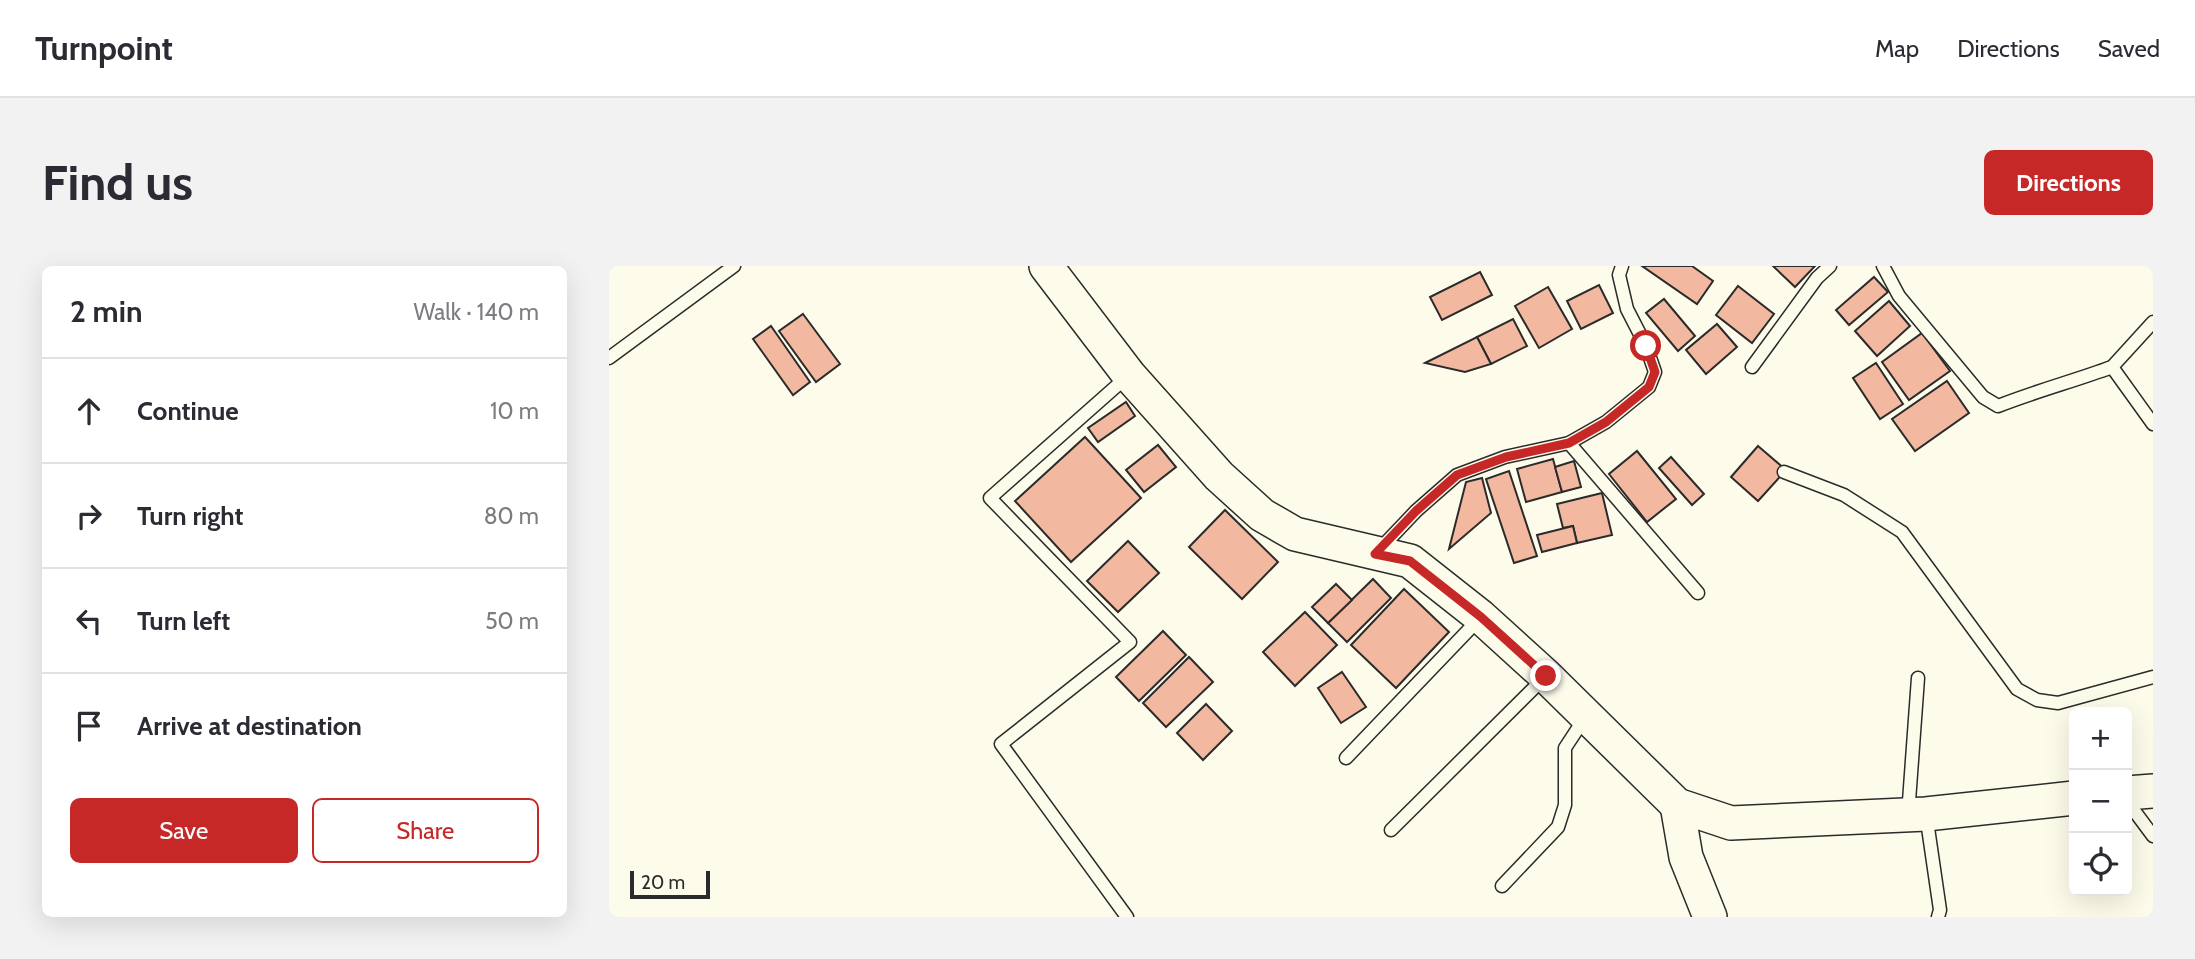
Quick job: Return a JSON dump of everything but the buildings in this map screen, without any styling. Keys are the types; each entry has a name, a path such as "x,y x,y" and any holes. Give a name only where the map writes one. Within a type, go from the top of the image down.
{"street":[{"path":"1051,268 1129,375 1219,476 1262,515 1295,534 1410,561 1481,617 1546,676 1677,805 1731,823 1917,815 2069,799"},
{"path":"2132,793 2153,791"},
{"path":"1677,805 1686,857 1710,917"}],"lane":[{"path":"609,358 734,266"},
{"path":"1375,554 1416,511 1457,475 1506,457 1569,443 1606,422 1649,387 1655,372 1646,346 1626,309 1619,275 1622,266"},
{"path":"1752,367 1817,278 1830,266"},
{"path":"1883,266 1899,296 1983,397 1999,406 2034,391 2112,368 2153,323"},
{"path":"2112,368 2153,424"},
{"path":"1127,917 1001,744 1130,642 989,498 1129,375"},
{"path":"1569,443 1698,593"},
{"path":"1784,472 1845,495 1902,532 2017,689 2037,701 2058,703 2153,677"},
{"path":"1346,758 1481,617"},
{"path":"1391,830 1546,676"},
{"path":"1918,678 1917,815 1940,910 1938,917"},
{"path":"1502,886 1558,827 1565,805 1565,748 1587,716"},
{"path":"2132,808 2153,836"}],"route":[{"path":"1546,676 1481,617 1410,561 1375,554 1416,511 1457,475 1506,457 1569,443 1606,422 1649,387 1655,372 1646,346"}]}
